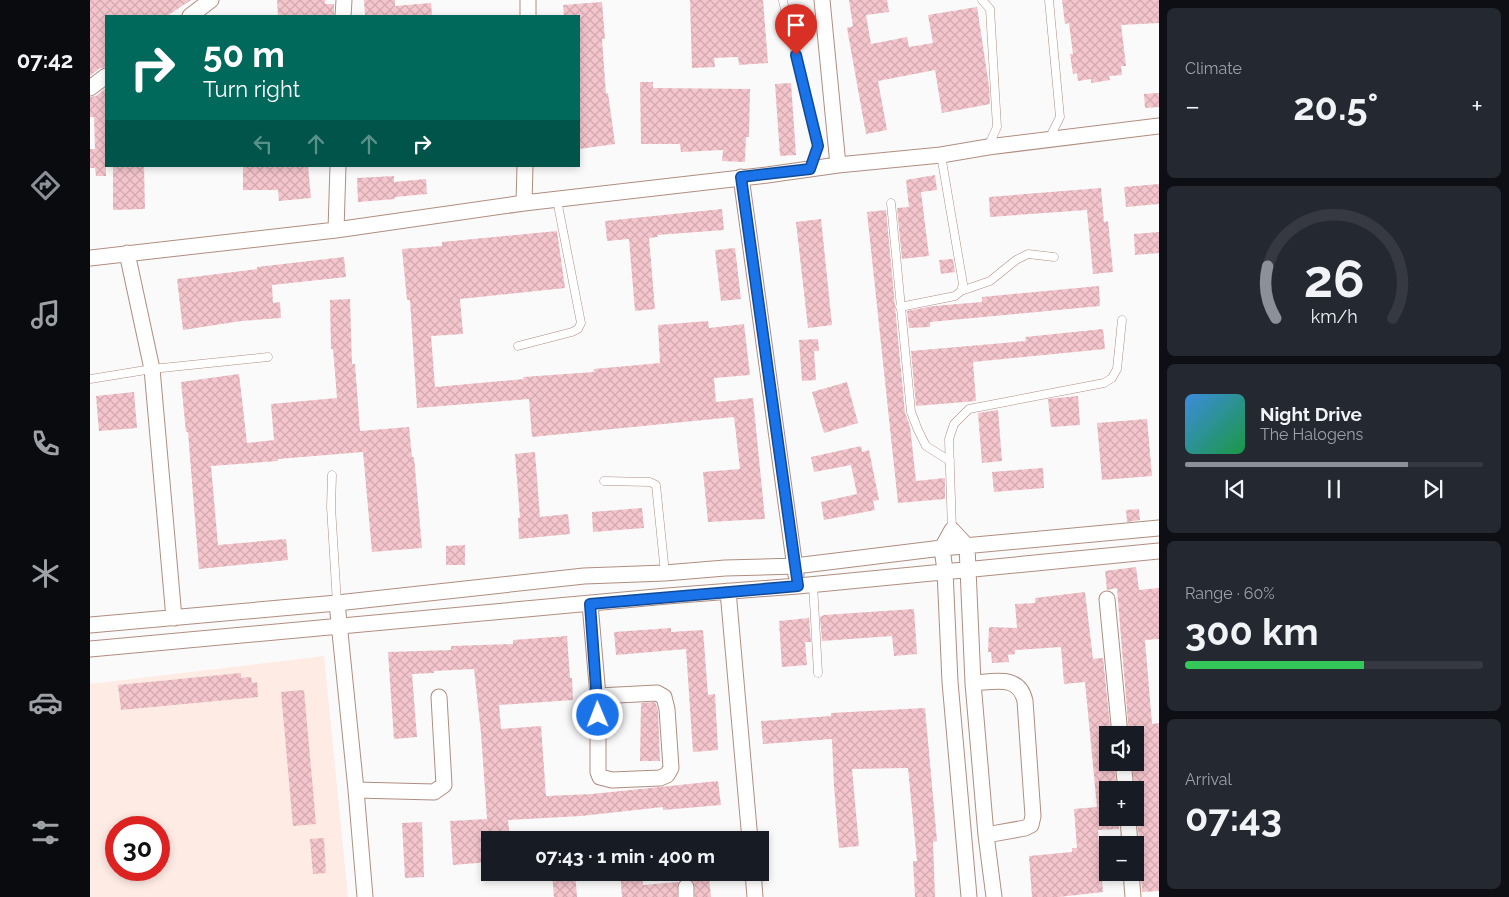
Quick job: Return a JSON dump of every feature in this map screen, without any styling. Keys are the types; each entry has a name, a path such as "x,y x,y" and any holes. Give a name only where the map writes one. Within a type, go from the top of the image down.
{"street":[{"path":"191,15 212,0"},
{"path":"343,15 344,0"},
{"path":"528,0 528,15"},
{"path":"822,0 838,165"},
{"path":"90,88 105,77"},
{"path":"90,258 336,230 524,203 838,165 942,155 988,147 1159,126"},
{"path":"336,230 338,167"},
{"path":"524,203 525,167"},
{"path":"741,177 795,566 805,585"},
{"path":"127,253 152,369 174,618"},
{"path":"90,625 337,603 584,576 795,566 942,548 1159,528"},
{"path":"969,897 950,682 945,571 942,548 952,530 967,546 973,683 986,834 994,897"},
{"path":"90,649 805,585 1159,551"},
{"path":"728,591 749,831"},
{"path":"1107,598 1119,726"},
{"path":"337,603 356,790 364,897"},
{"path":"590,604 598,696 598,772 600,777 612,780 660,778 667,775 671,768 667,709 664,697 658,693 598,696"},
{"path":"973,683 999,681 1016,684 1023,692 1025,701 1033,816 1031,825 1025,828 986,834"},
{"path":"356,790 434,792 444,785 439,698"},
{"path":"754,881 755,897"},
{"path":"1132,881 1133,897"}],"lane":[{"path":"982,0 990,9 997,127 988,147"},
{"path":"1049,0 1060,117 1049,139"},
{"path":"783,1 818,146 810,169"},
{"path":"942,155 963,284 961,291"},
{"path":"518,346 572,332 578,329 581,322 558,200"},
{"path":"891,204 911,412 926,446 950,461"},
{"path":"900,307 955,296 961,291 990,281 1016,260 1028,254 1054,258"},
{"path":"952,530 949,439 954,424 969,409 1104,382 1112,378 1117,369 1122,320"},
{"path":"90,378 152,369 268,357"},
{"path":"332,475 331,507 337,603"},
{"path":"604,481 650,482 656,485 665,573"},
{"path":"805,585 818,673"}],"shaded area":[{"path":"324,656 348,897 90,897 90,684"}],"building":[{"path":"90,0 191,0 168,15 105,15 105,67 100,68 90,76"},
{"path":"277,0 325,0 325,4 334,4 334,15 278,15"},
{"path":"364,0 395,0 395,6 431,3 432,15 365,15"},
{"path":"690,0 763,0 768,63 739,65 738,57 714,58 715,67 692,68"},
{"path":"849,0 887,0 889,12 866,15 871,44 907,37 909,47 933,43 928,15 977,7 990,104 942,113 935,70 878,81 887,130 866,134 847,28 853,26"},
{"path":"1062,0 1159,0 1159,23 1121,25 1126,66 1121,66 1122,75 1109,76 1110,80 1091,83 1091,79 1078,81 1077,73 1073,74 1070,54 1073,54 1069,23 1065,24"},
{"path":"602,2 605,39 602,39 606,94 608,93 615,144 580,149 580,15 564,15 563,5"},
{"path":"640,82 653,82 653,88 750,89 749,137 746,137 745,162 722,161 723,150 681,152 680,144 641,144"},
{"path":"791,83 796,155 780,156 775,84"},
{"path":"105,89 106,176 96,176 95,168 90,168 90,149 95,149 94,117 90,117 90,97 96,96"},
{"path":"1159,93 1159,107 1145,108 1144,94"},
{"path":"113,167 144,167 145,209 113,210"},
{"path":"243,167 308,167 311,198 279,201 278,190 243,190"},
{"path":"935,175 937,190 921,192 929,256 902,259 897,208 909,207 906,180"},
{"path":"394,176 394,182 426,179 427,194 358,202 357,178"},
{"path":"1159,184 1159,204 1126,207 1124,187"},
{"path":"1101,188 1104,222 1108,221 1113,272 1093,274 1087,210 990,217 989,197"},
{"path":"722,209 724,230 657,235 658,237 649,238 655,309 635,311 629,239 607,241 605,221"},
{"path":"886,210 905,413 910,426 916,481 945,478 945,499 898,503 867,212"},
{"path":"821,219 832,325 808,328 796,222"},
{"path":"557,231 565,288 460,299 463,334 431,336 435,387 524,379 523,377 594,372 594,369 660,363 658,325 708,321 709,328 744,324 750,375 714,378 716,402 753,398 765,519 708,522 703,472 740,469 734,417 532,437 529,399 417,408 410,300 407,300 402,249 442,246 442,242"},
{"path":"1159,232 1159,253 1135,255 1134,234"},
{"path":"735,248 741,299 721,301 715,250"},
{"path":"344,257 346,277 272,285 273,303 280,302 281,318 241,321 183,330 177,279"},
{"path":"953,259 955,272 941,274 939,260"},
{"path":"1099,286 1100,306 930,322 930,327 909,328 907,311 934,306 982,302 982,297"},
{"path":"350,299 352,364 355,364 360,431 409,427 412,457 414,457 422,548 372,552 363,452 278,459 278,461 211,466 218,545 286,539 288,560 199,569 188,432 186,432 181,382 239,374 247,443 274,440 271,404 337,398 333,349 331,349 330,300"},
{"path":"1103,329 1105,349 973,362 976,401 916,406 911,351 1026,341 1025,337"},
{"path":"818,339 819,351 814,351 816,380 802,381 799,340"},
{"path":"847,382 858,423 824,433 812,392"},
{"path":"134,392 137,428 99,431 96,396"},
{"path":"1078,396 1080,425 1051,427 1048,399"},
{"path":"998,410 1002,461 982,463 978,413"},
{"path":"1147,419 1152,476 1102,480 1097,423"},
{"path":"861,446 862,452 869,450 879,500 873,501 875,510 824,520 821,502 857,494 851,465 814,472 811,457"},
{"path":"535,452 540,517 568,514 570,534 519,539 518,518 520,518 515,454"},
{"path":"1043,468 1044,488 994,492 992,472"},
{"path":"642,508 644,528 593,532 592,512"},
{"path":"1139,509 1140,520 1127,522 1126,510"},
{"path":"465,545 465,565 446,565 446,546"},
{"path":"1136,567 1139,590 1159,588 1159,639 1145,640 1152,724 1159,723 1159,891 1142,892 1141,881 1144,881 1144,836 1139,836 1138,826 1144,826 1144,781 1134,781 1133,771 1144,771 1144,726 1128,726 1117,588 1107,590 1105,571"},
{"path":"1085,592 1093,659 1103,658 1110,726 1099,726 1099,771 1115,771 1116,781 1099,781 1099,826 1119,826 1119,829 1098,830 1099,881 1102,881 1103,892 1059,897 1032,897 1029,856 1072,852 1072,848 1077,848 1074,809 1097,807 1085,682 1064,684 1061,647 1015,650 1015,654 1008,655 1009,662 992,663 991,652 988,652 989,627 1017,628 1015,604 1035,603 1035,598"},
{"path":"914,609 917,654 894,656 892,636 822,641 820,617 824,615"},
{"path":"809,618 811,642 805,642 807,665 782,667 779,621"},
{"path":"671,628 671,632 703,630 708,695 715,694 718,750 693,752 686,649 616,655 614,632"},
{"path":"567,636 573,700 499,705 501,729 541,726 546,796 592,794 718,781 721,805 663,810 663,807 581,816 508,820 509,831 481,831 481,863 453,865 450,821 487,819 474,669 412,674 417,737 394,739 388,652 451,650 451,646 513,644 513,640"},
{"path":"241,673 241,678 251,677 252,683 257,682 258,697 121,710 118,685"},
{"path":"304,690 316,824 293,826 281,692"},
{"path":"655,702 658,710 660,761 640,761 641,703"},
{"path":"925,708 937,841 933,842 935,897 915,897 913,861 917,861 908,768 852,769 859,846 839,848 832,739 763,744 761,721 831,716 831,713"},
{"path":"422,822 424,877 405,878 402,823"},
{"path":"324,838 326,873 313,874 310,839"},
{"path":"553,881 576,881 577,897 554,897"},
{"path":"621,881 643,881 643,885 678,882 677,897 622,897"},
{"path":"692,881 709,881 711,897 695,897 694,883"}],"route":[{"path":"598,715 590,604 798,586 741,177 810,169 818,146 796,55"}]}
